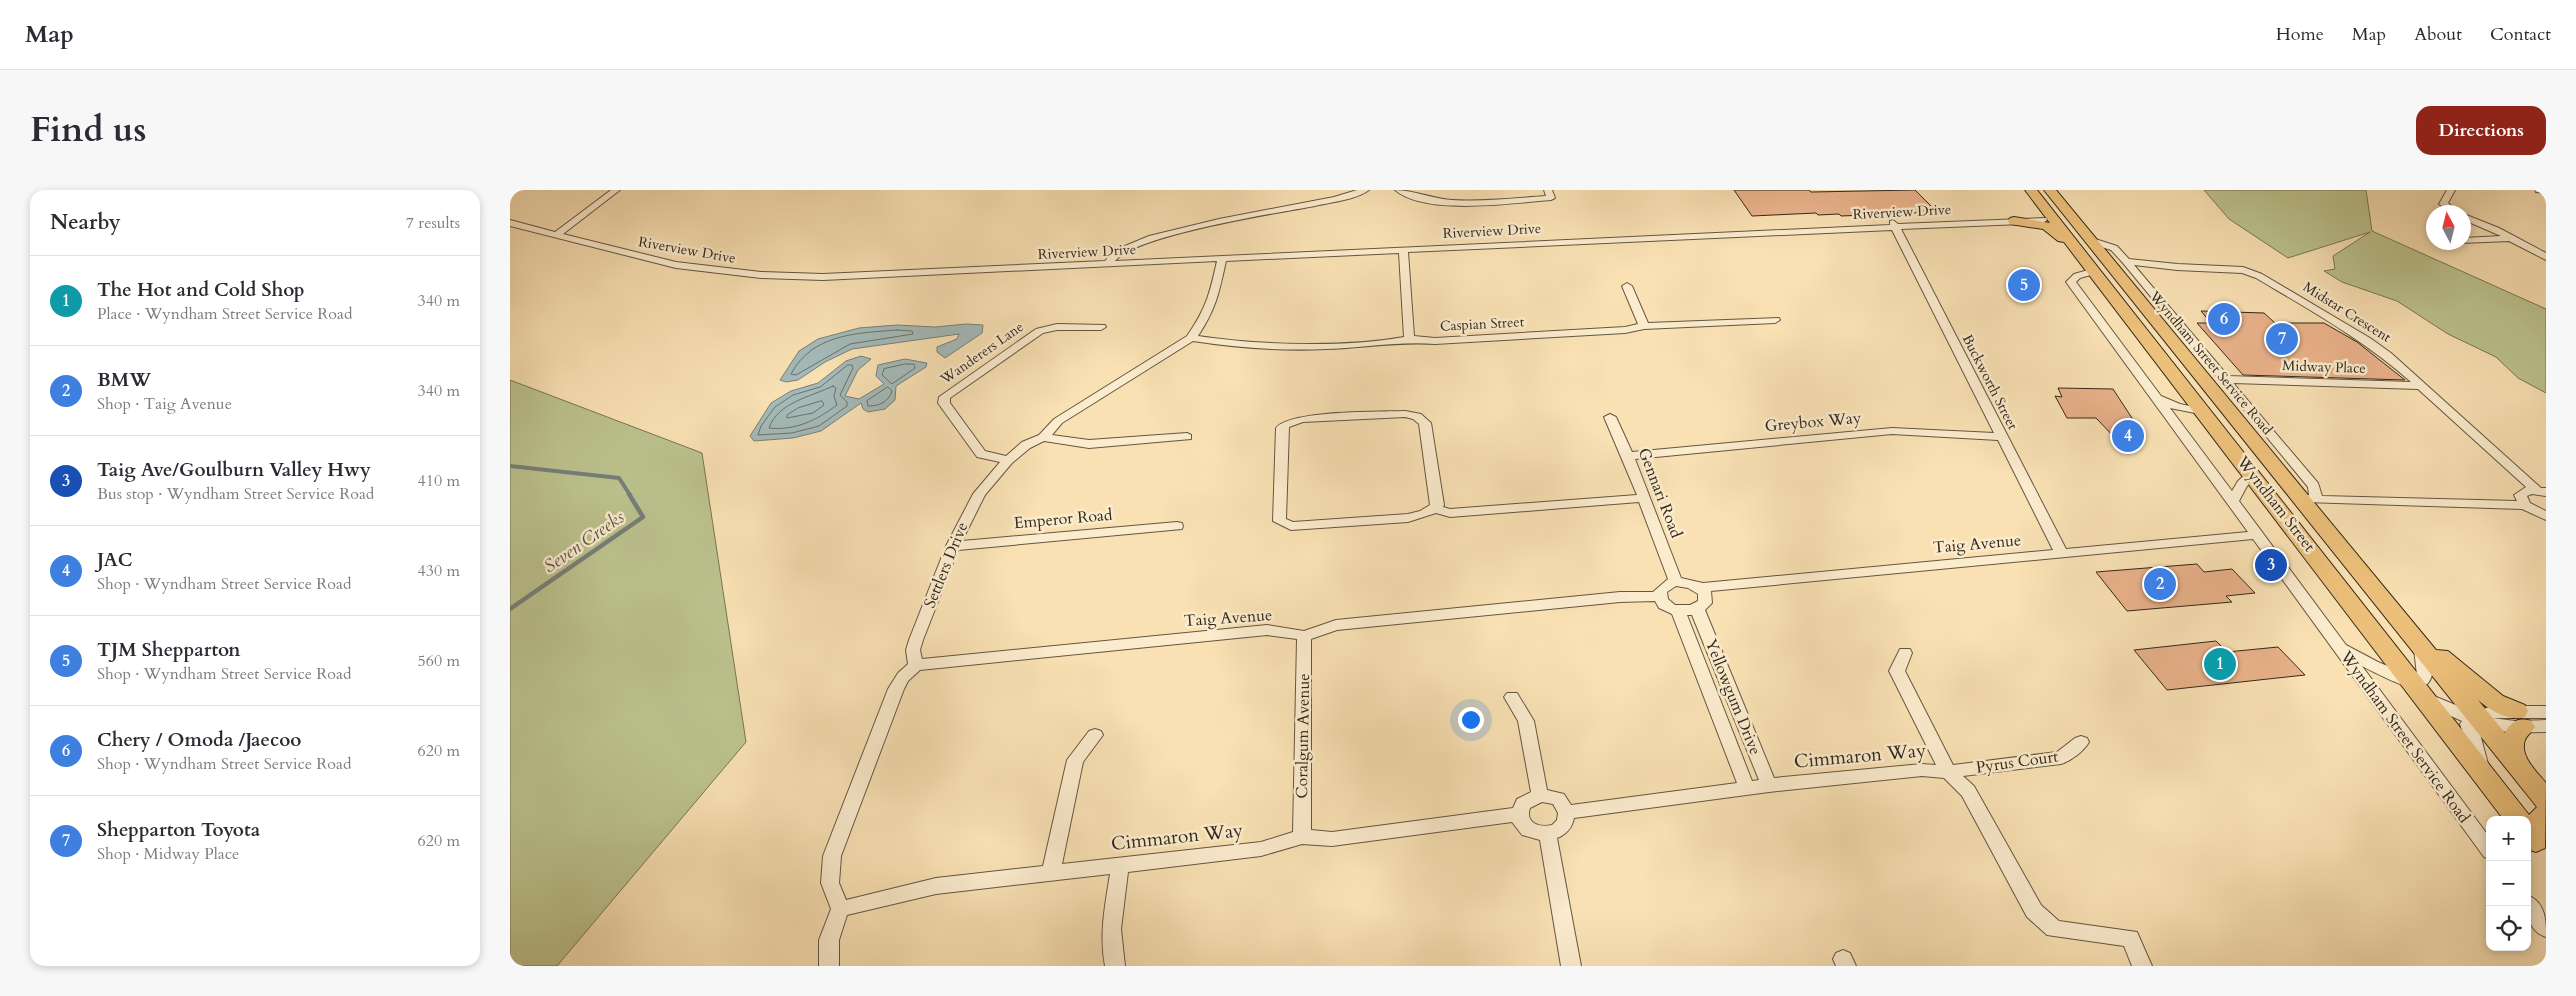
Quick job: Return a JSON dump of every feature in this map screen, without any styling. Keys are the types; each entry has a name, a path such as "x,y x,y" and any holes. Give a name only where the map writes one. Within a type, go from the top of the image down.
{"highway":[{"name":"Wyndham Street","path":"2031,190 2050,217 2095,270 2516,816"},
{"path":"2045,190 2050,217 2079,225"},
{"name":"Wyndham Street","path":"2050,190 2234,416 2308,499 2404,626 2477,718 2546,800"},
{"path":"2014,221 2039,223 2053,229 2078,257 2095,270"},
{"path":"2210,419 2234,416"},
{"path":"2404,626 2495,702 2520,719 2511,744 2519,768"},
{"path":"2537,842 2536,824 2546,814"}],"street":[{"path":"556,235 616,190"},
{"path":"1107,264 1116,253 1135,244 1209,224 1295,208 1365,190"},
{"path":"1398,190 1431,200 1450,202 1551,198 1548,190"},
{"path":"2444,205 2443,204 2451,190"},
{"path":"2540,190 2546,191"},
{"name":"Riverview Drive","path":"510,223 676,265 770,276 852,277 2050,217"},
{"name":"Riverview Drive","path":"1894,225 2014,221 2050,217"},
{"path":"2471,220 2513,238 2546,257"},
{"name":"Buckworth Street","path":"1894,225 2062,554"},
{"path":"2471,241 2513,238"},
{"name":"Wyndham Street Service Road","path":"2092,241 2114,248 2225,378 2314,486 2308,499"},
{"path":"1123,264 1135,244"},
{"path":"1402,249 1409,339"},
{"name":"Settlers Drive","path":"916,665 913,650 953,546 979,494 1008,460 1026,445 1043,437 1058,421 1191,338 1207,315 1213,300 1222,259"},
{"name":"Midstar Crescent","path":"2126,261 2186,268 2230,268 2259,276 2366,340 2541,491"},
{"name":"Wyndham Street Service Road","path":"2095,270 2077,276 2072,282 2486,847"},
{"path":"1627,286 1644,326"},
{"name":"Caspian Street","path":"1191,338 1231,344 1326,346 1392,342 1409,339 1435,341 1625,330 1644,326 1775,320"},
{"name":"Wanderers Lane","path":"1008,460 981,454 944,403 945,397 1040,331 1057,327 1101,327"},
{"name":"Midway Place","path":"2225,378 2421,386"},
{"path":"2157,399 2210,419"},
{"path":"1405,414 1420,418 1425,423 1436,507 1424,515 1408,518 1291,526 1282,524 1279,522 1282,428 1285,424 1302,420 1405,414"},
{"name":"Gennari Road","path":"1610,417 1628,456 1676,582"},
{"name":"Greybox Way","path":"1628,456 1892,431 2002,437"},
{"path":"1043,437 1089,444 1187,437"},
{"path":"2232,501 2242,484 2252,474"},
{"path":"2525,505 2520,495 2523,492 2541,491"},
{"path":"1436,507 1450,513 1643,494"},
{"path":"2308,499 2525,505 2546,516"},
{"name":"Emperor Road","path":"953,546 1177,526"},
{"name":"Taig Avenue","path":"1700,588 2257,535"},
{"path":"1676,582 1691,583 1700,588 1706,599 1697,609 1678,611 1666,606 1659,596 1663,587 1676,582"},
{"path":"1304,636 1336,624 1620,597 1659,596"},
{"name":"Yellowgum Drive","path":"1697,609 1769,784"},
{"name":"Yellowgum Drive","path":"1678,611 1747,788"},
{"name":"Taig Avenue","path":"916,665 1267,630 1289,632 1304,636"},
{"name":"Coralgum Avenue","path":"1302,837 1304,636"},
{"name":"Wyndham Street Service Road","path":"2338,645 2372,666 2419,690 2448,710 2477,718"},
{"path":"2419,690 2425,678 2426,665 2420,645"},
{"path":"1905,653 1897,671 1948,772"},
{"path":"829,966 829,940 840,909 830,883 832,856 896,689 904,677 916,665"},
{"path":"1512,697 1526,721 1540,795"},
{"path":"2484,774 2468,724 2490,712 2546,726"},
{"path":"2520,719 2546,712"},
{"path":"1051,872 1075,760 1095,735"},
{"name":"Pyrus Court","path":"1948,772 2061,758 2081,742"},
{"name":"Cimmaron Way","path":"1567,812 1769,784 1922,770 1948,772 1968,791 2034,911 2054,929 2130,938 2142,966"},
{"path":"1540,795 1558,799 1564,805 1567,812 1567,818 1561,828 1548,834 1527,830 1522,825 1518,814 1523,804 1540,795"},
{"name":"Cimmaron Way","path":"840,909 936,886 1261,849 1302,837 1332,839 1518,814"},
{"path":"1548,834 1571,966"},
{"path":"1115,966 1112,956 1113,917 1120,865"},
{"path":"2529,906 2546,928"}],"green space":[{"path":"2204,190 2366,190 2372,231 2546,309 2546,393 2518,378 2496,357 2448,334 2397,301 2342,282 2324,271 2335,269 2333,256 2370,232 2288,258 2229,219"},
{"path":"510,380 702,453 746,742 557,966 510,966"}],"water":[{"path":"966,324 983,325 982,333 945,358 937,352 937,347 957,339 959,334 852,349 825,362 798,380 786,382 780,380 799,351 818,339 859,328 897,325 935,327"},
{"path":"861,356 871,359 858,370 845,396 859,399 884,384 876,376 878,365 905,359 927,363 926,367 896,386 895,400 885,409 868,412 863,409 861,403 821,431 793,438 754,441 750,436 771,403 791,391 818,383 846,361"}],"building":[{"path":"1734,190 1809,190 1811,192 1915,190 1937,212 1841,216 1839,214 1818,215 1816,213 1752,216"},
{"path":"2201,311 2264,313 2275,323 2324,323 2357,342 2405,380 2243,375 2197,323 2211,323"},
{"path":"2058,388 2113,389 2145,438 2117,440 2096,418 2067,418 2055,396 2062,397"},
{"path":"2197,564 2204,572 2232,569 2255,593 2226,596 2232,602 2127,611 2096,572"},
{"path":"2216,641 2227,652 2278,647 2305,675 2167,690 2134,650"}],"waterway":[{"name":"Seven Creeks","path":"510,466 619,478 630,495"},
{"name":"Seven Creeks","path":"510,609 643,517 629,494"}],"place":[{"name":"TJM Shepparton","path":"2024,285"},
{"name":"Chery / Omoda /Jaecoo","path":"2224,319"},
{"name":"Shepparton Toyota","path":"2282,339"},
{"name":"JAC","path":"2128,436"},
{"name":"Taig Ave/Goulburn Valley Hwy","path":"2271,565"},
{"name":"BMW","path":"2160,584"},
{"name":"The Hot and Cold Shop","path":"2220,664"}]}
